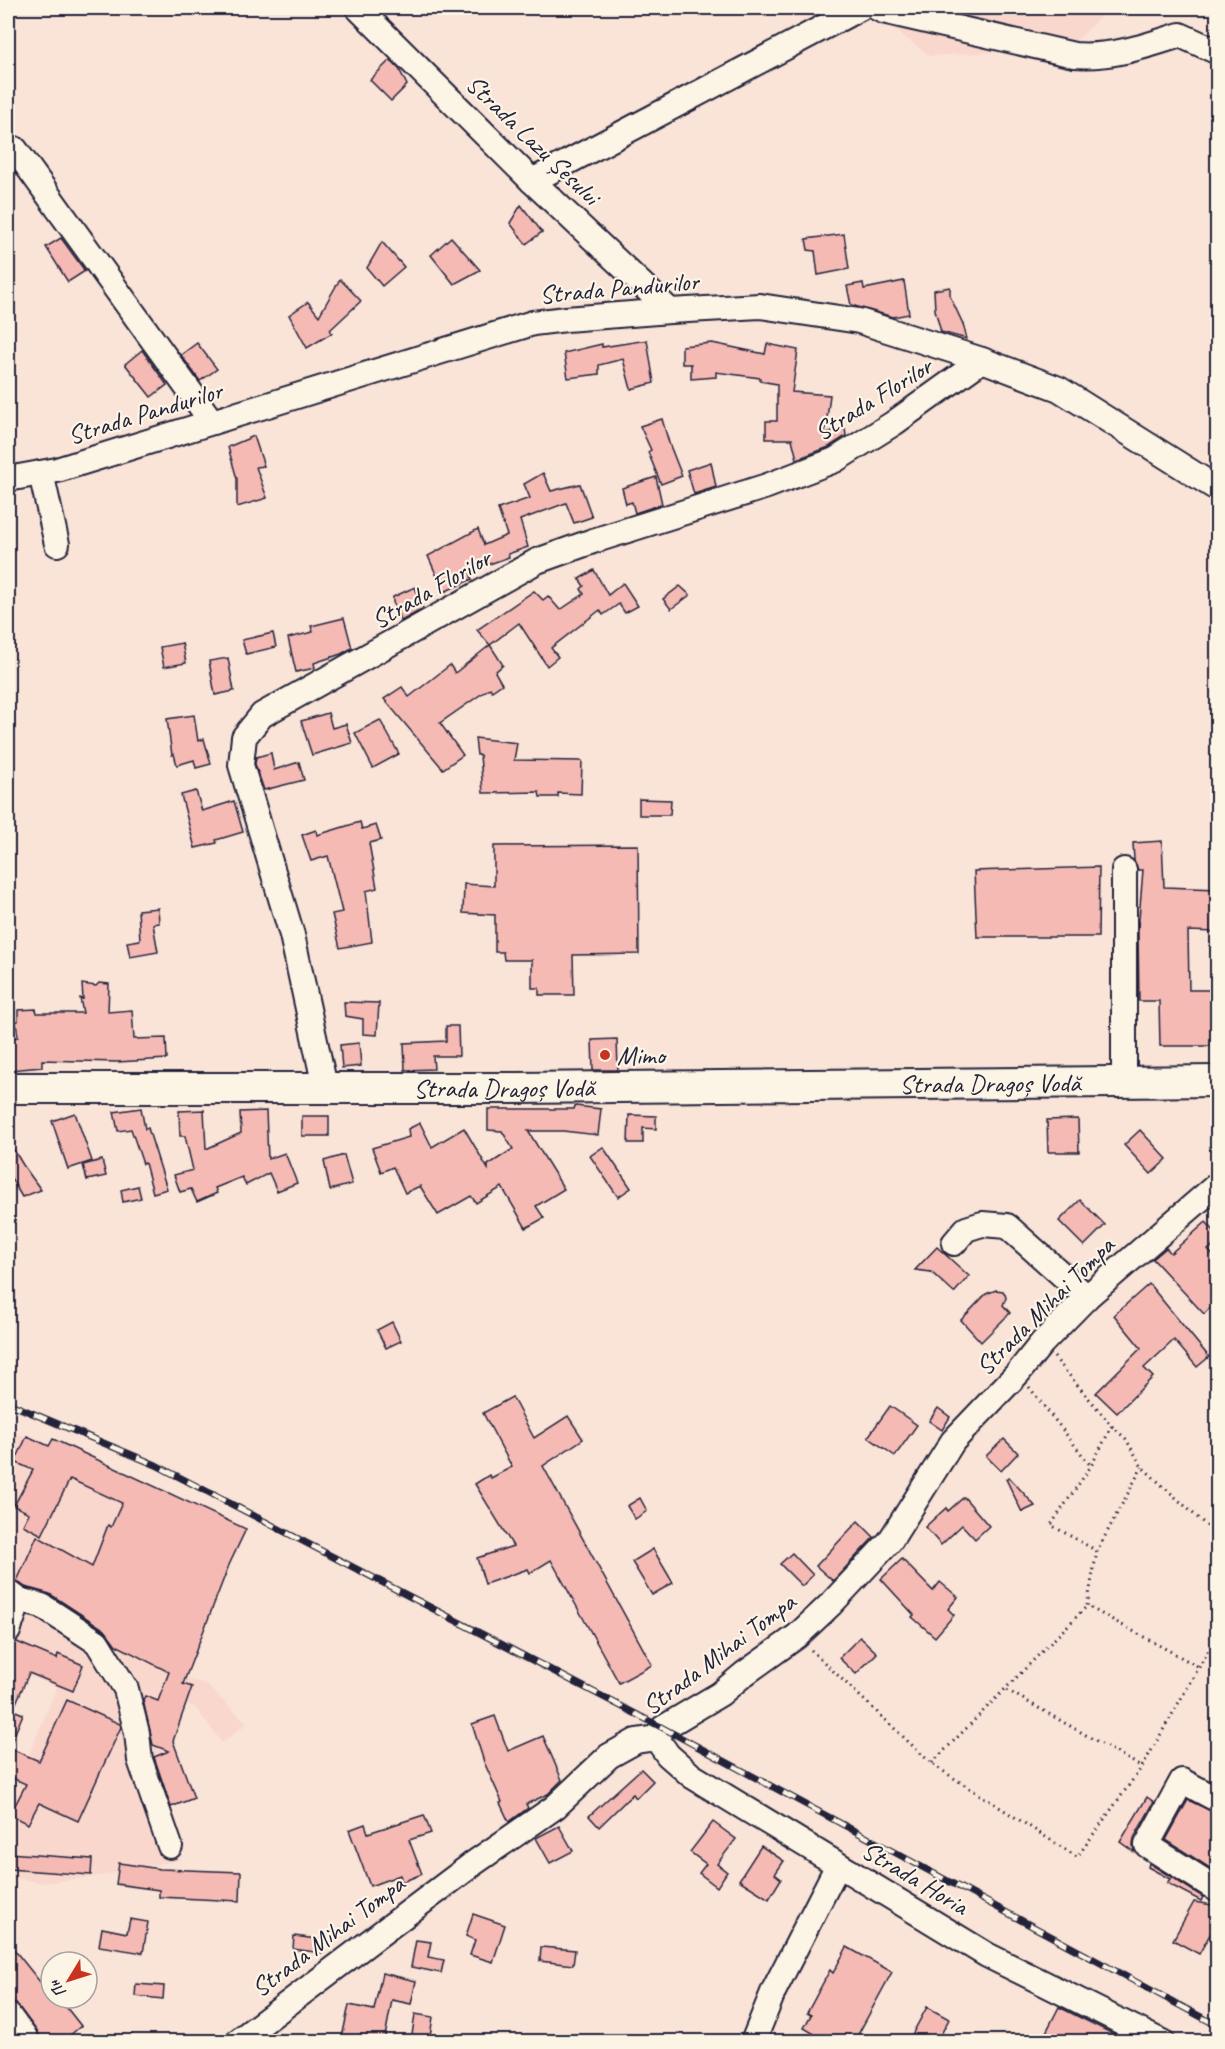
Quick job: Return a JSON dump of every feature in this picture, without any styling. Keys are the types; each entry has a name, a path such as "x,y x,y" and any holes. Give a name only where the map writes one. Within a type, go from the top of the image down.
{"main road":[{"name":"Strada Dragoș Vodă","path":"8,1088 518,1088 1218,1081"}],"street":[{"name":"Strada Lazu Șesului","path":"358,8 532,181 670,310"},
{"path":"532,181 860,8"},
{"path":"877,8 894,14 1074,55 1095,57 1140,47 1180,34 1218,52"},
{"path":"8,152 15,149 212,422"},
{"name":"Strada Pandurilor","path":"8,479 57,470 533,323 670,310 760,306 859,321 982,360 1059,389 1218,489"},
{"name":"Strada Florilor","path":"326,1087 292,935 241,765 244,737 262,715 537,561 766,486 835,460 894,423 982,360"},
{"path":"41,473 57,544"},
{"path":"1124,870 1124,1083"},
{"name":"Strada Mihai Tompa","path":"237,2042 245,2033 474,1863 555,1807 609,1756 636,1741 656,1738 663,1728 720,1694 797,1636 831,1604 890,1541 953,1441 1018,1373 1042,1343 1087,1297 1218,1185"},
{"path":"954,1243 966,1230 982,1224 1007,1226 1087,1297"},
{"path":"8,1631 14,1596 42,1606 97,1642 126,1689 137,1733 140,1760 170,1846"},
{"name":"Strada Horia","path":"656,1738 668,1755 692,1776 987,1955 1162,2042"},
{"path":"1218,1800 1182,1781 1147,1845 1218,1890"},
{"path":"753,2042 774,1990 838,1865"},
{"path":"8,2015 28,2042"}],"path":[{"path":"1042,1343 1112,1426 1126,1439 1142,1467 1218,1536"},
{"path":"1018,1373 1091,1466"},
{"path":"1097,1551 1051,1525 1091,1466 1112,1426"},
{"path":"932,1764 1087,1606 1097,1551 1142,1467"},
{"path":"1087,1606 1199,1667"},
{"path":"797,1636 932,1764 1077,1857 1142,1767 1218,1634"},
{"path":"1007,1690 1142,1767"}],"shaded area":[{"path":"866,8 1109,8 1070,47 930,56"},
{"path":"8,1430 49,1446 53,1439 246,1529 229,1565 185,1679 204,1683 247,1723 222,1743 195,1707 186,1704 170,1750 175,1746 194,1798 163,1810 179,1860 99,1876 44,1883 8,1877 8,1805 57,1687 29,1675 22,1688 8,1681"}],"building":[{"path":"390,60 399,69 407,85 391,101 370,80"},
{"path":"521,205 542,232 526,244 510,223"},
{"path":"844,234 849,269 818,275 815,251 808,250 806,239"},
{"path":"451,237 480,270 454,284 431,255"},
{"path":"61,238 85,271 68,282 46,247"},
{"path":"382,242 404,267 382,286 367,268"},
{"path":"340,279 361,301 330,330 332,333 307,348 289,315 308,302 319,316"},
{"path":"904,281 909,314 893,317 851,305 847,286 863,283 864,289"},
{"path":"950,287 950,296 967,339 941,332 935,310 934,290"},
{"path":"647,340 654,383 631,389 623,359 599,365 599,374 568,378 564,353 602,344 602,347"},
{"path":"197,343 217,369 200,381 181,355"},
{"path":"712,343 765,354 767,344 798,350 792,392 830,395 825,433 845,428 846,436 829,447 797,459 792,439 766,439 766,421 777,421 777,384 760,381 760,378 716,372 716,377 691,379 691,364 682,364 682,346"},
{"path":"142,350 167,385 151,397 125,364"},
{"path":"662,419 682,476 661,484 648,452 651,450 640,426"},
{"path":"254,436 264,466 256,467 267,498 237,507 237,479 228,447"},
{"path":"711,462 716,487 694,494 687,470"},
{"path":"543,473 551,491 580,484 592,517 574,523 566,503 520,520 528,547 508,554 509,557 470,571 472,579 444,592 428,556 478,529 484,545 507,535 498,509 530,498 524,484"},
{"path":"656,477 662,504 635,513 632,502 626,504 622,488"},
{"path":"594,570 608,595 623,583 638,606 625,613 619,604 603,615 600,610 551,648 558,657 547,666 519,623 490,645 477,630 534,591 543,600 548,596 560,610 584,594 581,589 584,586 579,579"},
{"path":"680,586 690,595 671,609 663,599"},
{"path":"415,587 423,609 401,621 393,597"},
{"path":"344,618 352,648 314,663 315,668 296,672 288,638 313,632 311,626"},
{"path":"273,633 276,647 246,654 242,640"},
{"path":"182,643 186,663 164,667 160,647"},
{"path":"490,645 503,665 495,672 502,684 492,691 490,688 440,723 463,755 443,769 384,699 402,687 409,697 450,665 455,673"},
{"path":"228,658 234,691 215,695 209,661"},
{"path":"328,713 332,728 346,724 352,743 312,755 301,721"},
{"path":"194,715 198,741 204,739 211,764 196,768 194,760 177,765 174,754 172,755 167,719"},
{"path":"380,720 399,754 373,768 355,733"},
{"path":"475,738 517,743 514,760 582,761 581,794 558,793 558,797 540,797 539,792 483,793 480,755 477,755"},
{"path":"271,753 274,770 299,762 304,780 264,790 255,764 256,757"},
{"path":"196,791 202,811 234,801 243,832 216,840 217,843 195,848 181,795"},
{"path":"639,799 671,800 670,815 639,815"},
{"path":"360,822 362,829 376,825 381,840 369,843 377,888 366,891 372,942 340,948 332,914 342,912 328,856 311,861 302,835 316,830 317,835"},
{"path":"1162,841 1164,887 1218,889 1218,932 1188,931 1189,990 1218,990 1218,1046 1160,1046 1159,1001 1139,1001 1138,931 1143,870 1138,870 1134,860 1133,843"},
{"path":"638,845 639,954 573,955 574,995 539,995 539,988 532,988 532,960 504,960 503,952 495,952 495,915 463,913 464,884 494,886 494,846"},
{"path":"1099,867 1098,937 977,937 974,871"},
{"path":"158,908 159,923 153,924 158,952 130,957 127,942 140,940 138,910"},
{"path":"99,983 109,984 108,1012 132,1010 134,1039 166,1038 167,1059 117,1062 42,1060 42,1067 10,1070 8,1038 18,1037 16,1021 18,1021 18,1010 36,1009 37,1013 83,1013 80,998 83,999 82,984 96,986"},
{"path":"344,1002 379,1003 377,1035 363,1034 363,1019 345,1016"},
{"path":"446,1026 458,1026 459,1056 433,1056 434,1069 405,1070 404,1043 446,1041"},
{"name":"Mimo","path":"617,1039 618,1070 593,1070 592,1040"},
{"path":"359,1043 361,1066 342,1068 340,1045"},
{"path":"575,1106 601,1109 598,1135 563,1131 528,1131 564,1189 536,1206 544,1218 526,1228 502,1187 476,1203 471,1196 438,1215 420,1186 405,1193 393,1167 381,1172 372,1148 409,1137 408,1129 420,1123 432,1147 464,1128 488,1169 488,1165 513,1149 502,1131 488,1130 488,1109 574,1109"},
{"path":"141,1108 145,1129 148,1128 167,1189 153,1193 145,1163 143,1164 131,1129 118,1131 114,1112"},
{"path":"204,1110 206,1149 241,1133 240,1112 266,1111 268,1159 285,1153 297,1183 277,1191 269,1173 246,1185 242,1177 215,1188 217,1193 197,1202 191,1189 180,1192 174,1175 193,1170 185,1136 180,1136 179,1111"},
{"path":"75,1113 92,1161 68,1169 52,1121"},
{"path":"629,1115 656,1116 656,1129 643,1128 643,1143 628,1143"},
{"path":"302,1116 329,1116 329,1136 302,1136"},
{"path":"1078,1119 1079,1152 1048,1152 1047,1120"},
{"path":"1140,1130 1167,1159 1151,1174 1124,1145"},
{"path":"8,1140 41,1190 22,1197 8,1173"},
{"path":"603,1147 631,1188 618,1197 590,1156"},
{"path":"344,1155 352,1184 330,1190 324,1161"},
{"path":"102,1160 106,1176 87,1180 83,1165"},
{"path":"138,1186 141,1198 123,1202 121,1190"},
{"path":"1080,1200 1105,1225 1084,1246 1059,1221"},
{"path":"1206,1222 1218,1235 1218,1242 1208,1250 1218,1261 1218,1300 1204,1314 1153,1259 1166,1248 1171,1253"},
{"path":"937,1247 969,1276 954,1293 931,1272 915,1270"},
{"path":"1149,1284 1209,1357 1197,1367 1174,1340 1144,1368 1153,1377 1117,1413 1096,1393 1141,1348 1114,1315"},
{"path":"996,1290 1003,1291 1005,1294 1003,1305 1010,1313 981,1342 961,1320 986,1294"},
{"path":"392,1322 401,1341 386,1348 377,1330"},
{"path":"512,1397 534,1438 568,1416 583,1439 543,1466 652,1665 619,1683 551,1560 530,1573 528,1569 485,1584 477,1558 513,1546 475,1484 489,1475 491,1478 512,1467 483,1413"},
{"path":"890,1406 917,1425 895,1456 868,1437"},
{"path":"938,1408 950,1417 942,1430 929,1421"},
{"path":"27,1436 49,1446 53,1439 246,1529 229,1565 183,1684 192,1687 173,1741 194,1798 171,1807 154,1757 169,1751 153,1745 143,1700 145,1696 158,1701 169,1672 116,1645 105,1630 50,1594 25,1587 17,1581 37,1536 92,1567 108,1525 111,1527 122,1503 70,1479 42,1535 23,1525 29,1513 14,1506 33,1470 15,1462"},
{"path":"1004,1439 1018,1453 1001,1471 986,1456"},
{"path":"1009,1477 1035,1506 1022,1512 1006,1479"},
{"path":"964,1497 989,1526 975,1539 962,1525 941,1545 925,1527 946,1508 948,1511"},
{"path":"640,1498 647,1511 635,1519 627,1506"},
{"path":"858,1521 874,1537 833,1581 816,1566"},
{"path":"653,1549 673,1583 652,1595 632,1562"},
{"path":"792,1553 813,1575 802,1586 780,1564"},
{"path":"902,1559 933,1591 940,1582 958,1597 948,1609 954,1615 935,1637 912,1617 914,1615 881,1579"},
{"path":"860,1637 877,1653 856,1674 839,1658"},
{"path":"17,1642 57,1659 58,1654 83,1665 73,1691 29,1673 13,1710 23,1714 9,1748 39,1761 67,1700 120,1724 121,1727 78,1821 39,1803 28,1824 10,1815 26,1784 8,1776 8,1645"},
{"path":"495,1716 508,1751 543,1736 562,1780 548,1794 526,1804 528,1808 509,1822 484,1762 472,1724"},
{"path":"641,1769 653,1781 636,1798 633,1794 599,1827 589,1816"},
{"path":"1147,1797 1154,1802 1134,1838 1134,1852 1120,1842"},
{"path":"1188,1800 1218,1814 1216,1872 1166,1840"},
{"path":"424,1815 431,1833 409,1840 422,1874 402,1882 400,1875 370,1886 349,1830 365,1824 368,1833"},
{"path":"713,1822 736,1839 717,1864 727,1872 717,1887 699,1873 706,1864 690,1852"},
{"path":"559,1826 573,1851 550,1863 536,1838"},
{"path":"761,1846 784,1861 775,1874 781,1879 769,1899 739,1880"},
{"path":"8,1853 92,1859 91,1875 8,1869"},
{"path":"119,1863 160,1869 241,1872 240,1901 159,1897 159,1890 116,1884"},
{"path":"1149,1863 1203,1897 1201,1901 1167,1883 1170,1879 1148,1867"},
{"path":"1194,1902 1218,1906 1218,1920 1199,1954 1173,1940"},
{"path":"473,1914 505,1925 493,1962 470,1955 475,1940 466,1936"},
{"path":"130,1919 148,1922 143,1953 99,1946 102,1928 127,1933"},
{"path":"294,1936 324,1940 322,1953 293,1949"},
{"path":"416,1940 431,1942 428,1957 444,1960 441,1973 411,1967"},
{"path":"8,1942 39,1981 39,2010 68,2010 81,2026 62,2042 42,2042 39,2034 19,2007 14,2002 8,2001"},
{"path":"541,1947 575,1950 573,1965 540,1961"},
{"path":"847,1947 892,1972 854,2042 828,2042 804,2028 811,2015 807,2013 830,1970 833,1973"},
{"path":"382,1973 416,1981 411,2004 392,2000 384,2042 341,2042 349,2005 374,2010"},
{"path":"136,1984 164,1986 163,1999 135,1996"},
{"path":"927,2007 949,2019 937,2042 908,2042"},
{"path":"1059,2007 1129,2042 1041,2042"},
{"path":"415,2014 433,2017 429,2042 411,2042"}],"railway":[{"path":"8,1403 156,1465 663,1728 1218,2026"}],"place":[{"name":"Mimo","path":"605,1055"}]}
